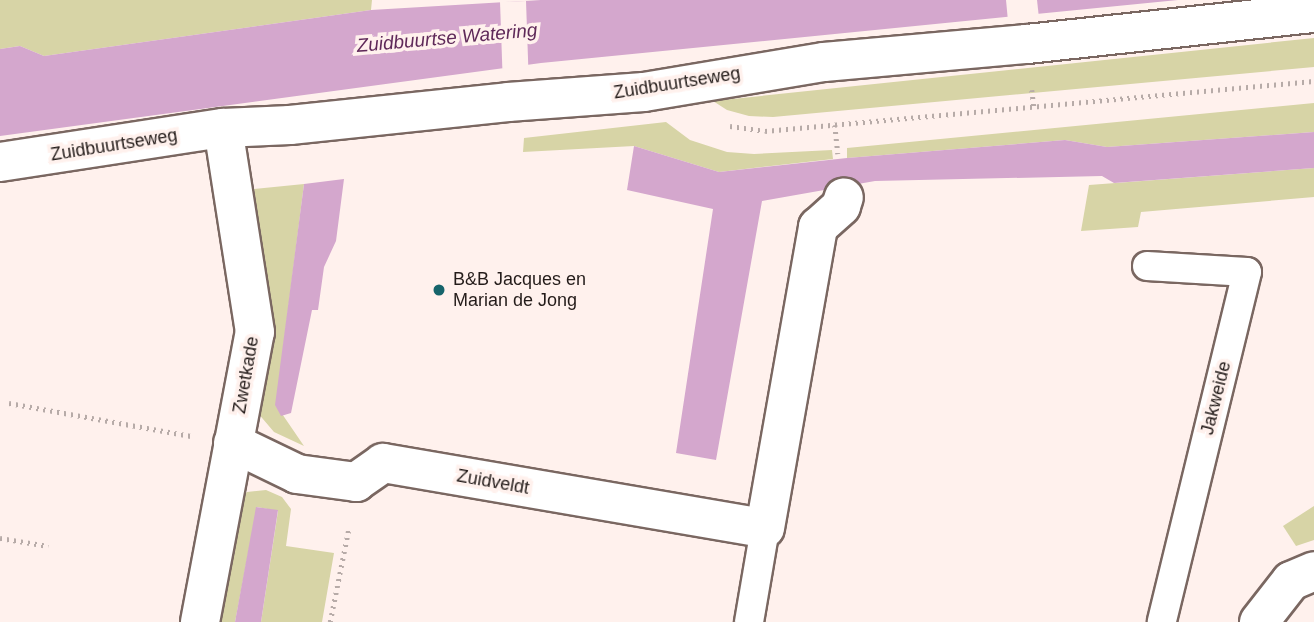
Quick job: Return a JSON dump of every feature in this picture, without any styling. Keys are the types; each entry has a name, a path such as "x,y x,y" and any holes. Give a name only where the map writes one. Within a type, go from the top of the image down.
{"street":[{"name":"Zuidbuurtseweg","path":"0,162 223,128 290,125 508,102 644,92 824,62 1027,44 1314,13"},
{"name":"Zwetkade","path":"200,622 255,332 223,128"},
{"path":"765,528 818,226 841,206 844,197"},
{"path":"233,443 297,474 356,482"},
{"name":"Zuidveldt","path":"356,482 383,463 765,528"},
{"path":"1259,622 1291,581 1314,571"}],"lane":[{"name":"Jakweide","path":"1147,266 1247,272 1162,622"},
{"path":"749,622 765,528"}],"path":[{"path":"765,131 1314,81"},
{"path":"1032,91 1034,107"},
{"path":"835,125 838,152"},
{"path":"9,403 233,443"},
{"path":"330,622 356,482"},
{"path":"0,538 48,546"}],"shaded area":[{"path":"0,0 372,0 371,10 44,56 20,46 0,49"},
{"path":"1314,38 1314,67 773,117 749,116 727,110 713,101"},
{"path":"1314,103 1314,132 1107,147 1065,140 847,158 847,148"},
{"path":"666,122 690,140 727,152 754,154 832,150 833,159 719,172 634,146 523,152 524,138"},
{"path":"1314,168 1314,197 1141,212 1138,227 1081,231 1089,185"},
{"path":"304,184 276,405 304,446 274,432 257,412 271,318 254,189"},
{"path":"266,490 282,497 291,509 286,546 334,553 322,622 261,622 278,511 257,507 235,622 215,622 235,504 247,492"},
{"path":"1314,506 1314,540 1296,546 1283,526"}],"water":[{"name":"Zuidbuurtse Watering","path":"541,0 1178,0 541,63 0,136 0,49 20,46 44,56 371,10"},
{"path":"1314,132 1314,168 1114,183 1102,176 875,181 762,201 716,460 676,453 713,209 627,190 634,146 719,172 847,158 1065,140 1107,147"},
{"path":"344,179 336,241 324,267 318,310 312,310 291,413 281,416 275,405 304,184"},
{"path":"256,507 278,510 261,622 235,622"}],"pier":[{"path":"1006,0 1037,0 1039,18 1008,21"},
{"path":"526,1 528,68 502,69 500,2"}],"place":[{"name":"B&B Jacques en Marian de Jong","path":"439,290"}]}
